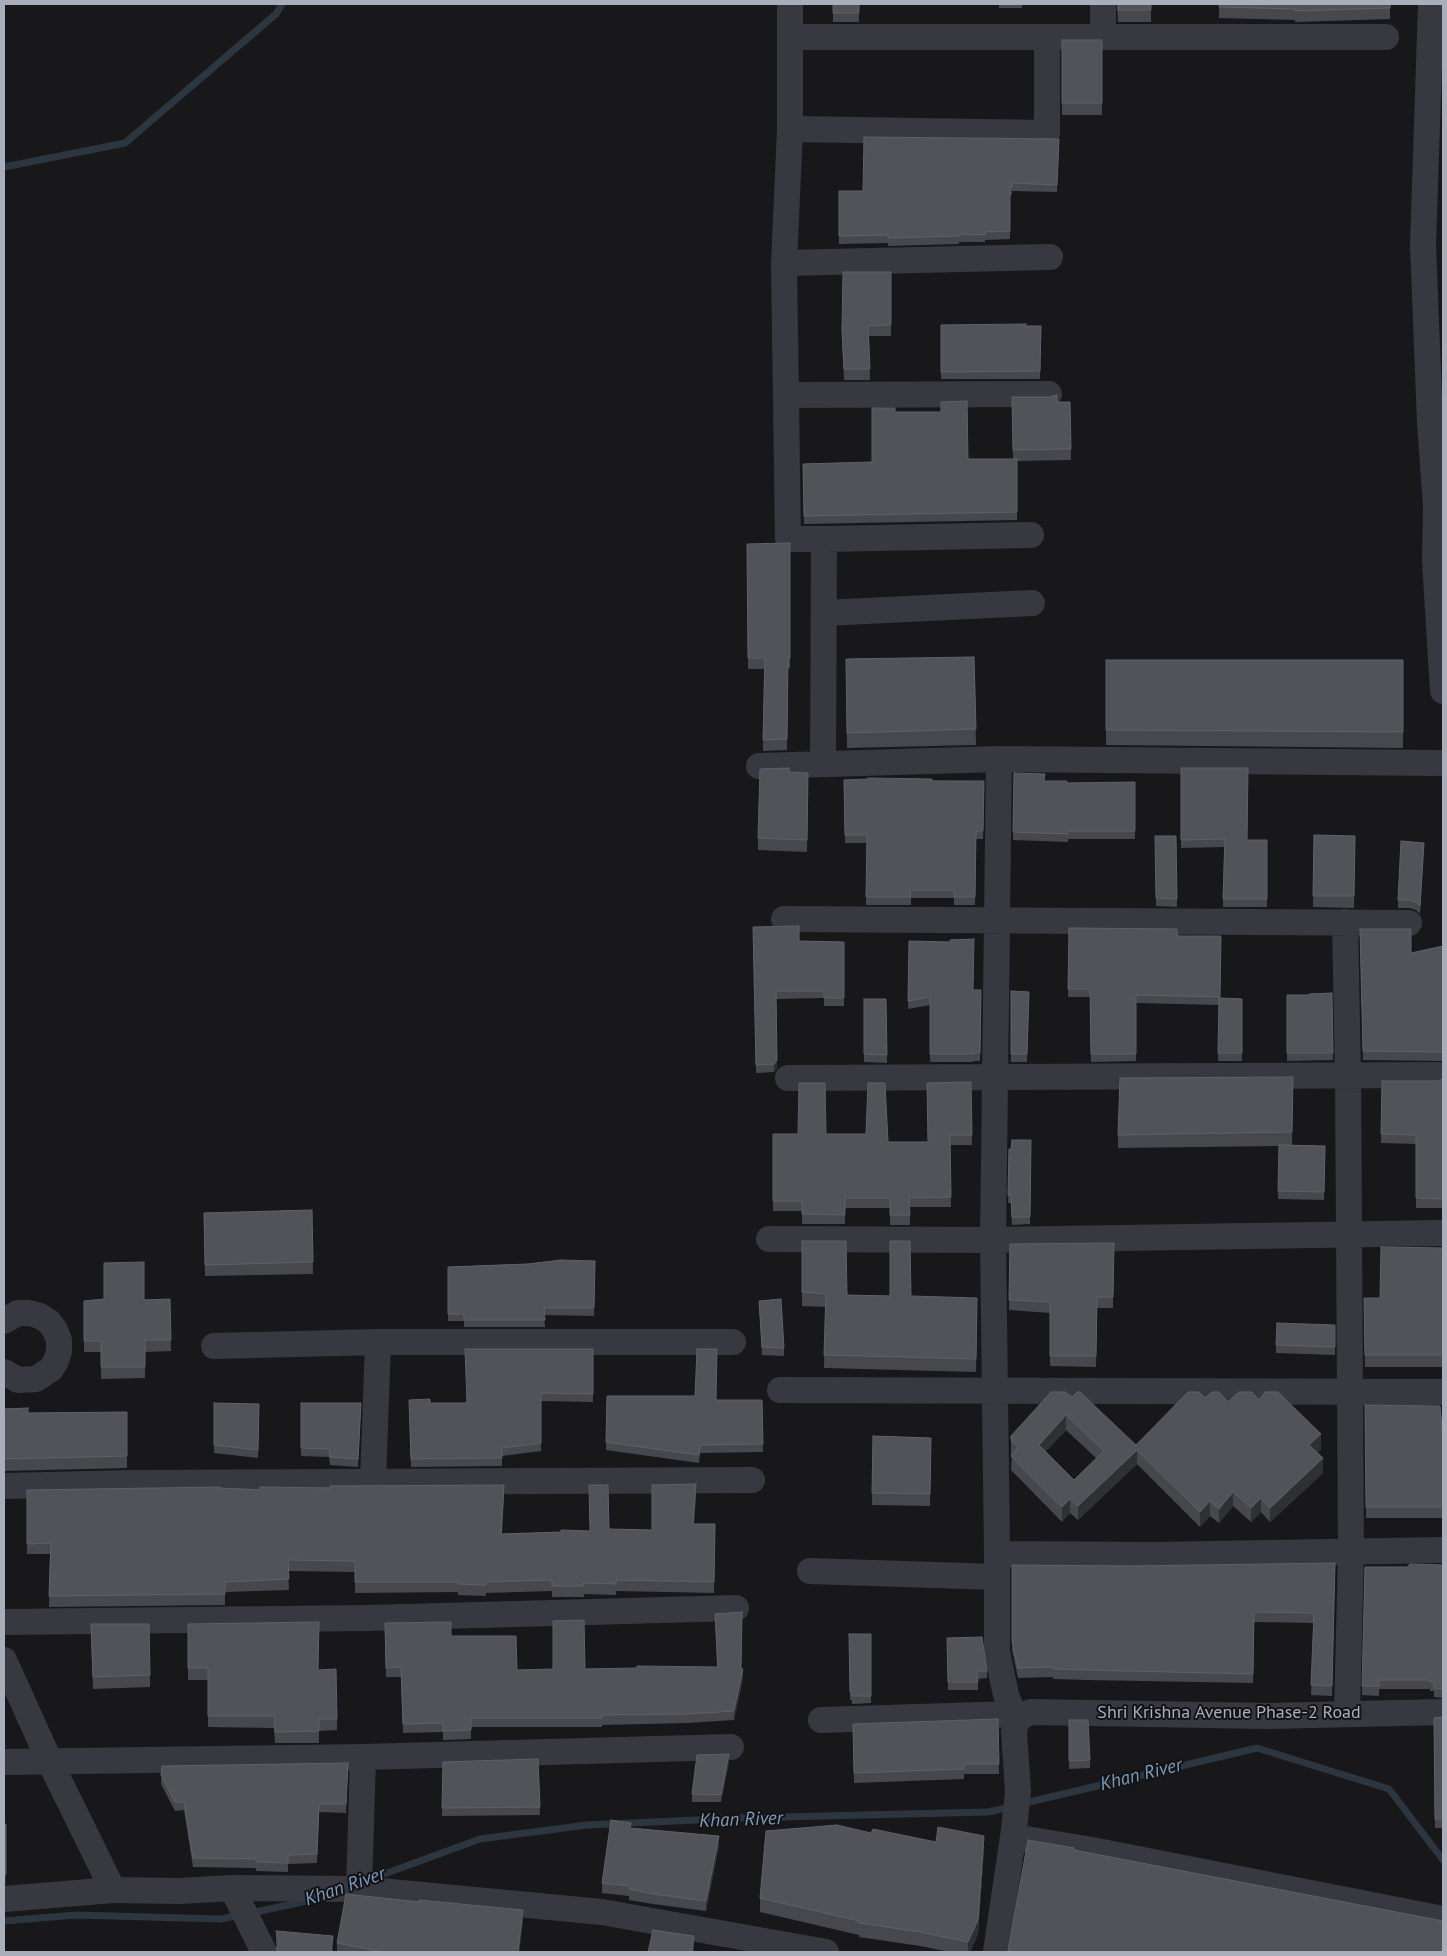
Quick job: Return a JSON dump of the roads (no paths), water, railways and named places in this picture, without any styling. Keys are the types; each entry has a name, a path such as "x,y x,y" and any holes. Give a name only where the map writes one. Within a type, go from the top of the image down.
{"street":[{"path":"790,4 790,129 784,262 788,539 1032,535"},
{"path":"1103,4 1103,37"},
{"path":"1431,4 1437,423 1436,506 1443,692"},
{"path":"790,37 1386,37"},
{"path":"790,129 1047,133 1046,37"},
{"path":"784,262 1050,257"},
{"path":"787,395 1049,394"},
{"path":"822,764 824,539"},
{"path":"824,613 1032,603"},
{"path":"996,1952 1014,1834 1018,1791 1014,1732 1015,1717 1006,1695 997,1652 993,1240 999,759"},
{"path":"759,766 999,759 1443,763"},
{"path":"784,919 1409,923"},
{"path":"1345,922 1348,1075 1351,1552 1347,1714"},
{"path":"788,1078 1438,1075"},
{"path":"769,1239 993,1240 1443,1232"},
{"path":"4,1321 18,1313 40,1316 49,1322 55,1330 59,1346 56,1361 51,1369 36,1379 18,1380 4,1372"},
{"path":"373,1481 378,1342"},
{"path":"214,1346 378,1342 733,1342"},
{"path":"780,1390 1443,1392"},
{"path":"4,1486 132,1482 752,1480"},
{"path":"810,1571 997,1565 1155,1555 1443,1550"},
{"path":"4,1622 369,1618 736,1608"},
{"path":"4,1660 50,1762 114,1890"},
{"name":"Shri Krishna Avenue Phase-2 Road","path":"821,1720 1015,1717 1030,1712 1269,1716 1443,1712"},
{"path":"4,1762 363,1758 731,1747"},
{"path":"359,1889 363,1758"},
{"path":"1014,1834 1443,1919"},
{"path":"232,1888 264,1952"},
{"path":"4,1899 114,1890 180,1891 232,1888 359,1889 602,1912 814,1951"}],"waterway":[{"path":"4,167 125,143 276,14 282,4"},
{"name":"Khan River","path":"1021,1804 1257,1748 1389,1789 1443,1860"},
{"name":"Khan River","path":"368,1880 480,1839 587,1825 740,1818 988,1812 1011,1807"},
{"name":"Khan River","path":"251,1913 316,1899"},
{"name":"Khan River","path":"4,1921 76,1915 221,1919 240,1915"}]}
